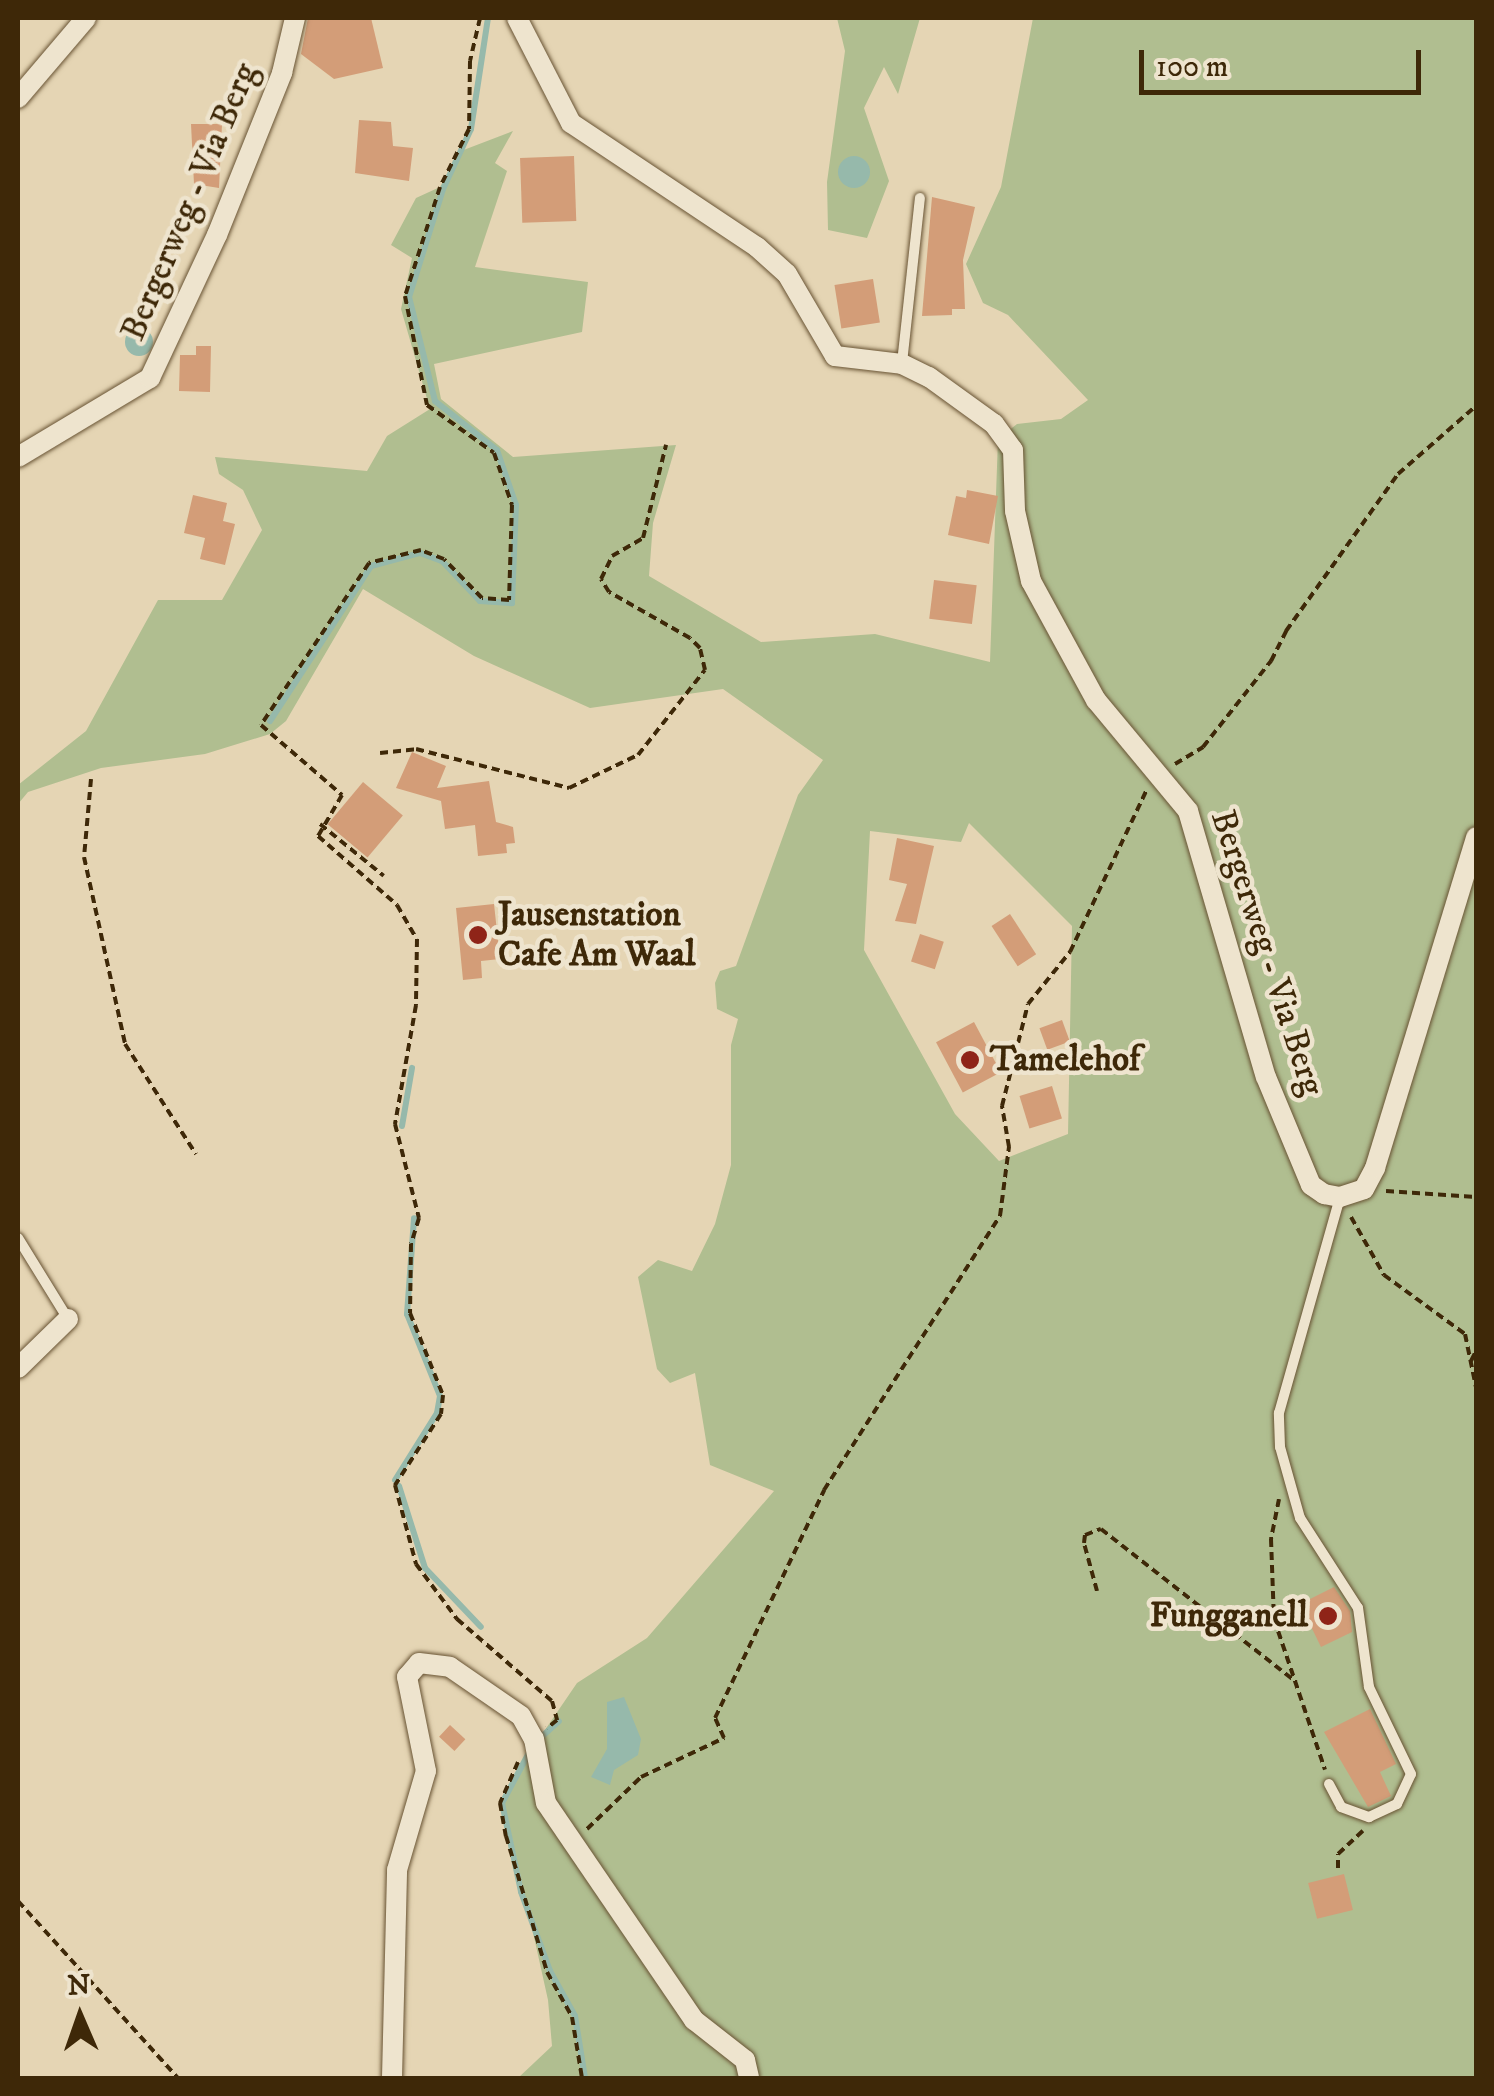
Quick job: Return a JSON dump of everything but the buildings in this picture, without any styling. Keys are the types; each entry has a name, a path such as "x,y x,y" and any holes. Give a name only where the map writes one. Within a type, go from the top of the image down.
{"street":[{"path":"18,98 86,18"},
{"name":"Bergerweg - Via Berg","path":"18,457 150,378 217,235 282,73 295,18"},
{"name":"Bergerweg - Via Berg","path":"516,18 572,124 757,247 787,274 835,356 902,364 994,424 1012,450 1022,548 1045,614 1096,700 1188,812 1254,1040 1296,1152 1311,1185 1340,1197"},
{"path":"1340,1197 1364,1189 1375,1168 1476,837"},
{"path":"18,1368 68,1319"},
{"path":"392,2078 396,1870 426,1771 408,1692 411,1666 450,1667 520,1716 534,1739 546,1804 576,1840 694,2020 745,2060 749,2078"}],"lane":[{"path":"902,364 920,198"},
{"path":"1330,1784 1352,1814 1381,1814 1408,1790 1408,1758 1369,1688 1358,1608 1317,1551 1286,1476 1279,1413 1340,1197"},
{"path":"18,1238 68,1319"}],"path":[{"path":"480,18 470,61 468,128 440,188 405,296 427,405 494,453 512,505 509,600 482,598 444,559 421,550 369,563 261,725 342,795 320,824 318,836 397,906 417,940 419,978 395,1124 419,1218 411,1244 410,1313 444,1395 441,1414 395,1485 416,1564 439,1599 552,1701 556,1720 534,1739 514,1766 500,1803 518,1892 572,2017 582,2078"},
{"path":"576,1840 642,1777 724,1738 714,1718 824,1490 1000,1216 1009,1147 1002,1106 1028,1004 1070,952 1133,809 1159,774 1203,747 1272,661 1286,631 1398,474 1476,406"},
{"path":"380,753 416,749 569,788 638,755 705,670 700,648 690,638 610,592 601,580 612,556 643,538 666,444"},
{"path":"91,779 84,857 124,1044 196,1154"},
{"path":"320,824 384,876"},
{"path":"1476,1197 1385,1191 1340,1197 1384,1275 1446,1314 1464,1334 1476,1388"},
{"path":"1471,1361 1476,1352"},
{"path":"1286,1476 1270,1572 1274,1620 1330,1784"},
{"path":"1097,1591 1084,1543 1086,1535 1101,1530 1296,1682"},
{"path":"1338,1868 1338,1854 1381,1814"},
{"path":"18,1901 178,2078"}],"green space":[{"path":"837,18 920,18 898,94 884,67 864,108 889,181 867,238 828,230 827,182 845,51"},
{"path":"1033,18 1476,18 1476,2078 518,2078 552,2046 548,2000 504,1802 519,1768 577,1683 647,1638 774,1491 710,1465 695,1373 670,1383 657,1369 638,1277 658,1260 692,1271 715,1224 731,1165 731,1045 738,1019 717,1009 715,983 720,971 736,966 798,795 823,760 723,689 590,708 474,656 363,589 286,721 270,734 205,754 101,768 28,792 18,804 18,785 86,731 158,600 222,600 262,530 243,490 219,474 215,457 367,471 387,436 430,409 401,309 412,258 391,245 416,198 440,187 461,151 513,131 495,163 507,171 475,267 588,282 582,332 434,364 441,399 513,457 676,445 653,523 649,576 761,642 875,634 990,662 998,439 1017,424 1061,419 1088,400 1008,315 983,303 966,264 1001,187","holes":["969,823 1072,926 1068,1134 999,1161 955,1114 864,950 870,831 961,842"]}],"shaded area":[{"path":"854,156 866,160 870,172 866,184 854,188 842,184 838,172 842,160"},
{"path":"139,328 149,332 153,342 149,352 139,356 129,352 125,342 129,332"},
{"path":"624,1697 641,1739 638,1755 614,1770 610,1785 591,1777 607,1749 607,1702"}],"waterway":[{"path":"270,721 371,566 420,553 442,561 480,601 512,603 516,505 497,450 435,401 409,297 443,189 471,129 488,18"},
{"path":"402,1126 412,1068"},
{"path":"395,1480 437,1413 440,1396 407,1314 414,1218"},
{"path":"399,1486 425,1568 481,1627"},
{"path":"538,1740 559,1721"},
{"path":"531,1749 502,1803 521,1892 550,1971 575,2016 585,2078"}],"place":[{"name":"Jausenstation Cafe Am Waal","path":"478,935"},
{"name":"Tamelehof","path":"970,1060"},
{"name":"Fungganell","path":"1328,1616"}]}
